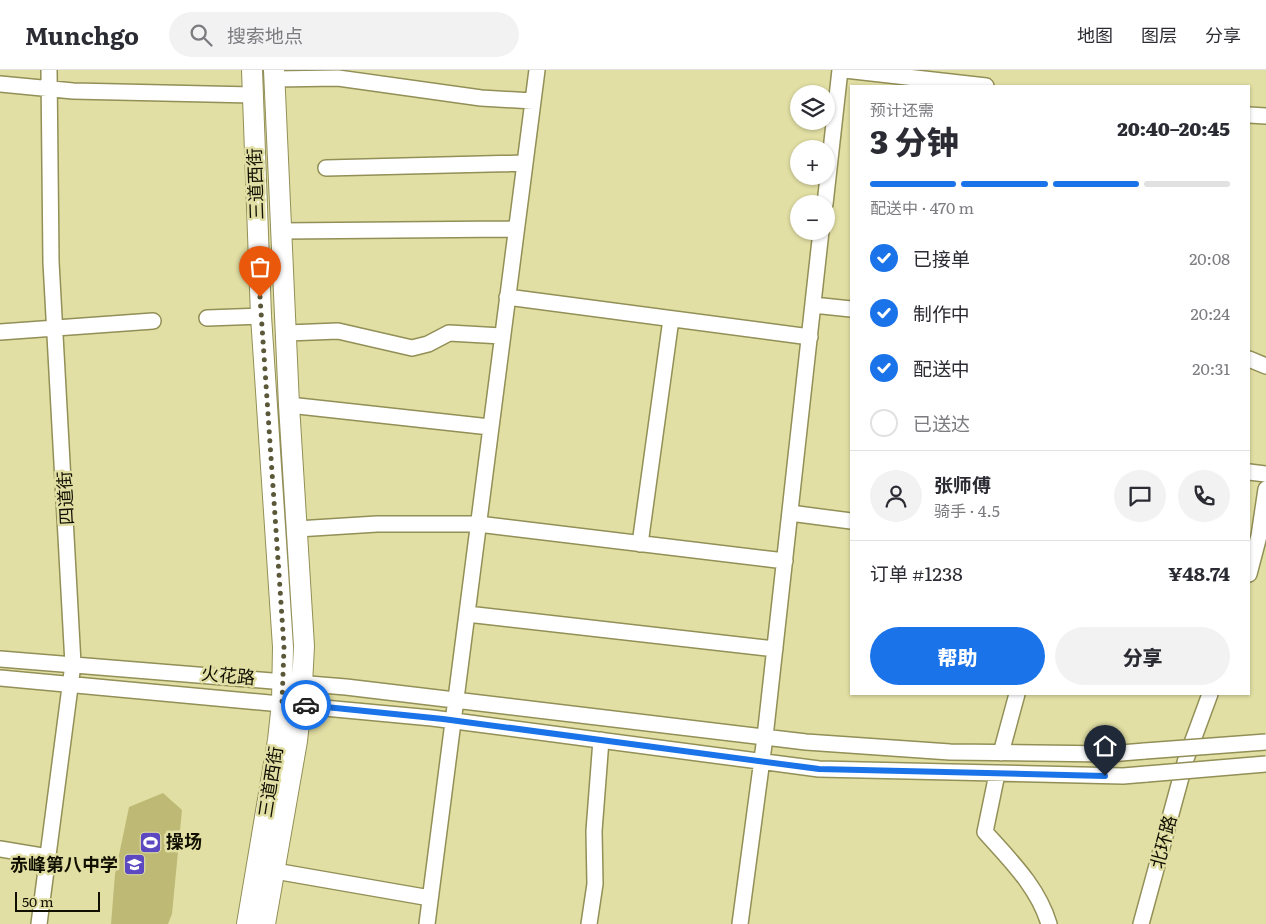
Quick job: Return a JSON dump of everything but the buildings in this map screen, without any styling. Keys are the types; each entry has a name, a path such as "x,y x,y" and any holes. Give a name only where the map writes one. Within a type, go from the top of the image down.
{"main road":[{"name":"三道西街","path":"247,924 292,704 283,681 284,647 261,316 252,70"},
{"path":"266,924 274,871 292,704 303,683 304,646 289,405 274,74"}],"street":[{"name":"四道街","path":"39,924 72,684 73,664 51,262 49,70"},
{"path":"427,924 537,70"},
{"path":"825,195 840,70"},
{"path":"845,70 977,85"},
{"path":"274,74 338,78 481,98 533,101"},
{"path":"0,84 48,89 253,95"},
{"path":"1250,115 1266,116"},
{"path":"326,168 525,163"},
{"path":"282,231 516,229"},
{"path":"740,924 765,737 821,240"},
{"path":"507,297 810,338"},
{"path":"813,305 850,309"},
{"path":"207,318 261,316"},
{"path":"640,544 671,319"},
{"path":"0,332 153,321"},
{"path":"287,333 338,331 412,348 428,344 449,334 502,336"},
{"path":"1250,360 1266,366"},
{"path":"289,405 490,427"},
{"path":"1250,472 1266,474"},
{"path":"1250,570 1266,489"},
{"path":"790,513 850,521"},
{"path":"297,529 377,524 478,524 785,561"},
{"path":"466,614 775,649"},
{"name":"火花路","path":"0,659 283,681 456,699 765,737 950,752 1109,754 1266,742"},
{"path":"0,678 292,704 453,721 819,769 1123,776 1266,764"},
{"path":"1001,753 1017,695"},
{"name":"北环路","path":"1141,924 1186,759 1210,695"},
{"path":"589,924 595,884 594,832 601,740"},
{"path":"997,774 985,832 1025,877 1046,913 1049,924"},
{"path":"0,849 48,857"},
{"path":"274,871 430,898"}],"shaded area":[{"name":"操场","path":"163,793 182,810 172,914 168,924 111,924 115,874 129,807"}],"way so far":[{"path":"260,297 284,647 282,703 306,705"}],"place":[{"name":"操场","path":"150,842"},
{"name":"赤峰第八中学","path":"134,865"}],"route":[{"path":"306,705 443,719 819,769 1105,776"}]}
